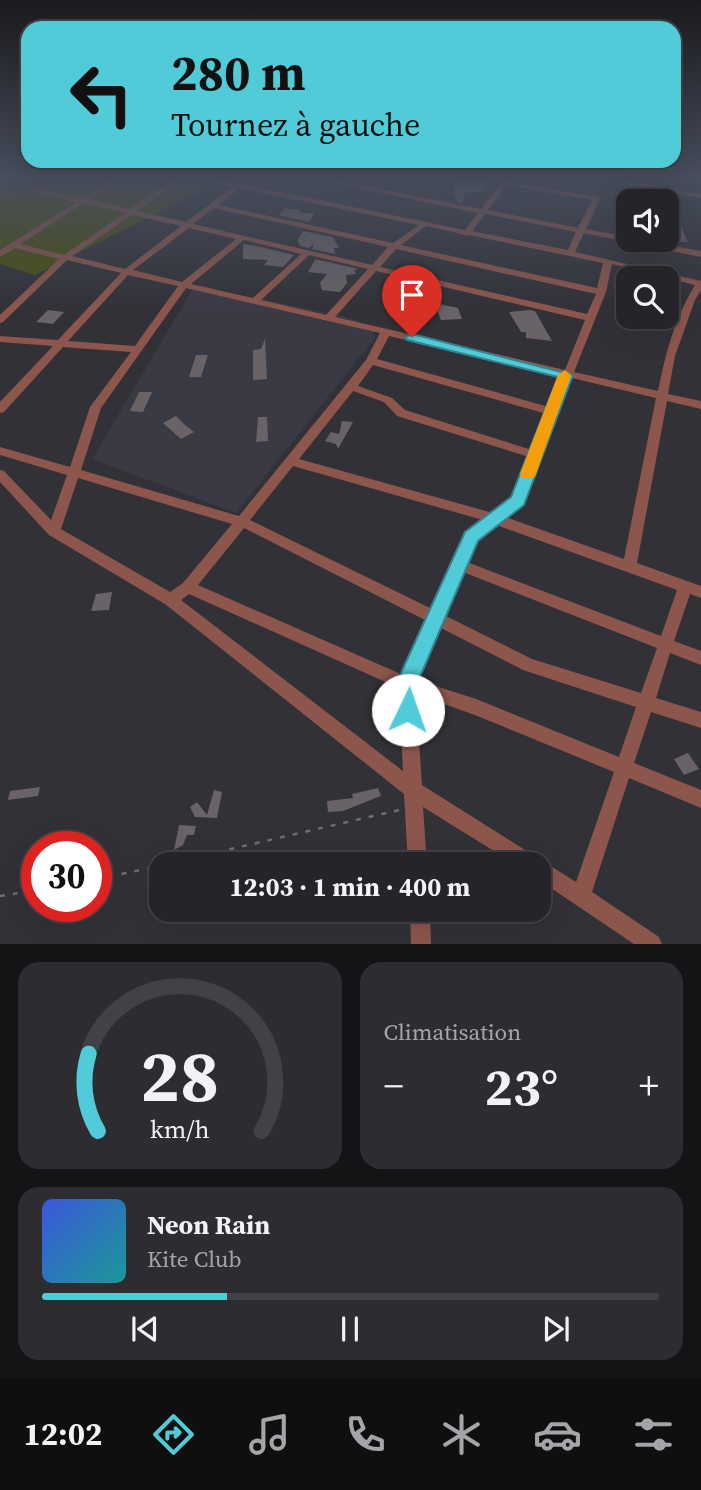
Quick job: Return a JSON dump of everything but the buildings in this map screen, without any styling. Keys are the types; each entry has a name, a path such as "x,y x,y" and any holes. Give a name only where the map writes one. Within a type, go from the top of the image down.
{"street":[{"path":"0,254 49,222"},
{"path":"0,320 66,257 118,222"},
{"path":"182,222 591,318"},
{"path":"0,408 127,271 193,222"},
{"path":"286,222 601,292"},
{"path":"404,222 608,261 700,284 690,300 670,356 629,567"},
{"path":"466,234 475,222"},
{"path":"535,222 701,254"},
{"path":"570,254 585,222"},
{"path":"329,318 394,246 422,226"},
{"path":"54,531 96,407 184,285 243,237"},
{"path":"12,245 701,405"},
{"path":"255,301 308,252"},
{"path":"416,852 407,684 471,537 496,520 518,500 601,292 608,261"},
{"path":"170,600 188,587 293,462 370,361 386,331"},
{"path":"0,339 137,349"},
{"path":"370,361 553,412"},
{"path":"351,387 388,400 401,413 536,455"},
{"path":"0,451 243,522 529,665 701,720"},
{"path":"293,462 496,520 693,590 665,645 581,895"},
{"path":"0,474 54,531 170,600 414,798 511,852"},
{"path":"459,565 701,657"},
{"path":"188,587 407,684 476,706 701,799"},
{"path":"551,876 652,944"},
{"path":"420,922 421,944"}],"path":[{"path":"212,852 414,798"},
{"path":"112,876 149,868"},
{"path":"0,896 21,893"}],"shaded area":[{"path":"193,289 262,299 352,318 372,329 375,338 236,513 92,459"}],"green space":[{"path":"0,222 139,222 35,275 0,264"}],"slow traffic":[{"path":"528,474 565,375"}],"route":[{"path":"408,710 407,684 471,537 496,520 518,500 566,375 412,337"}]}
